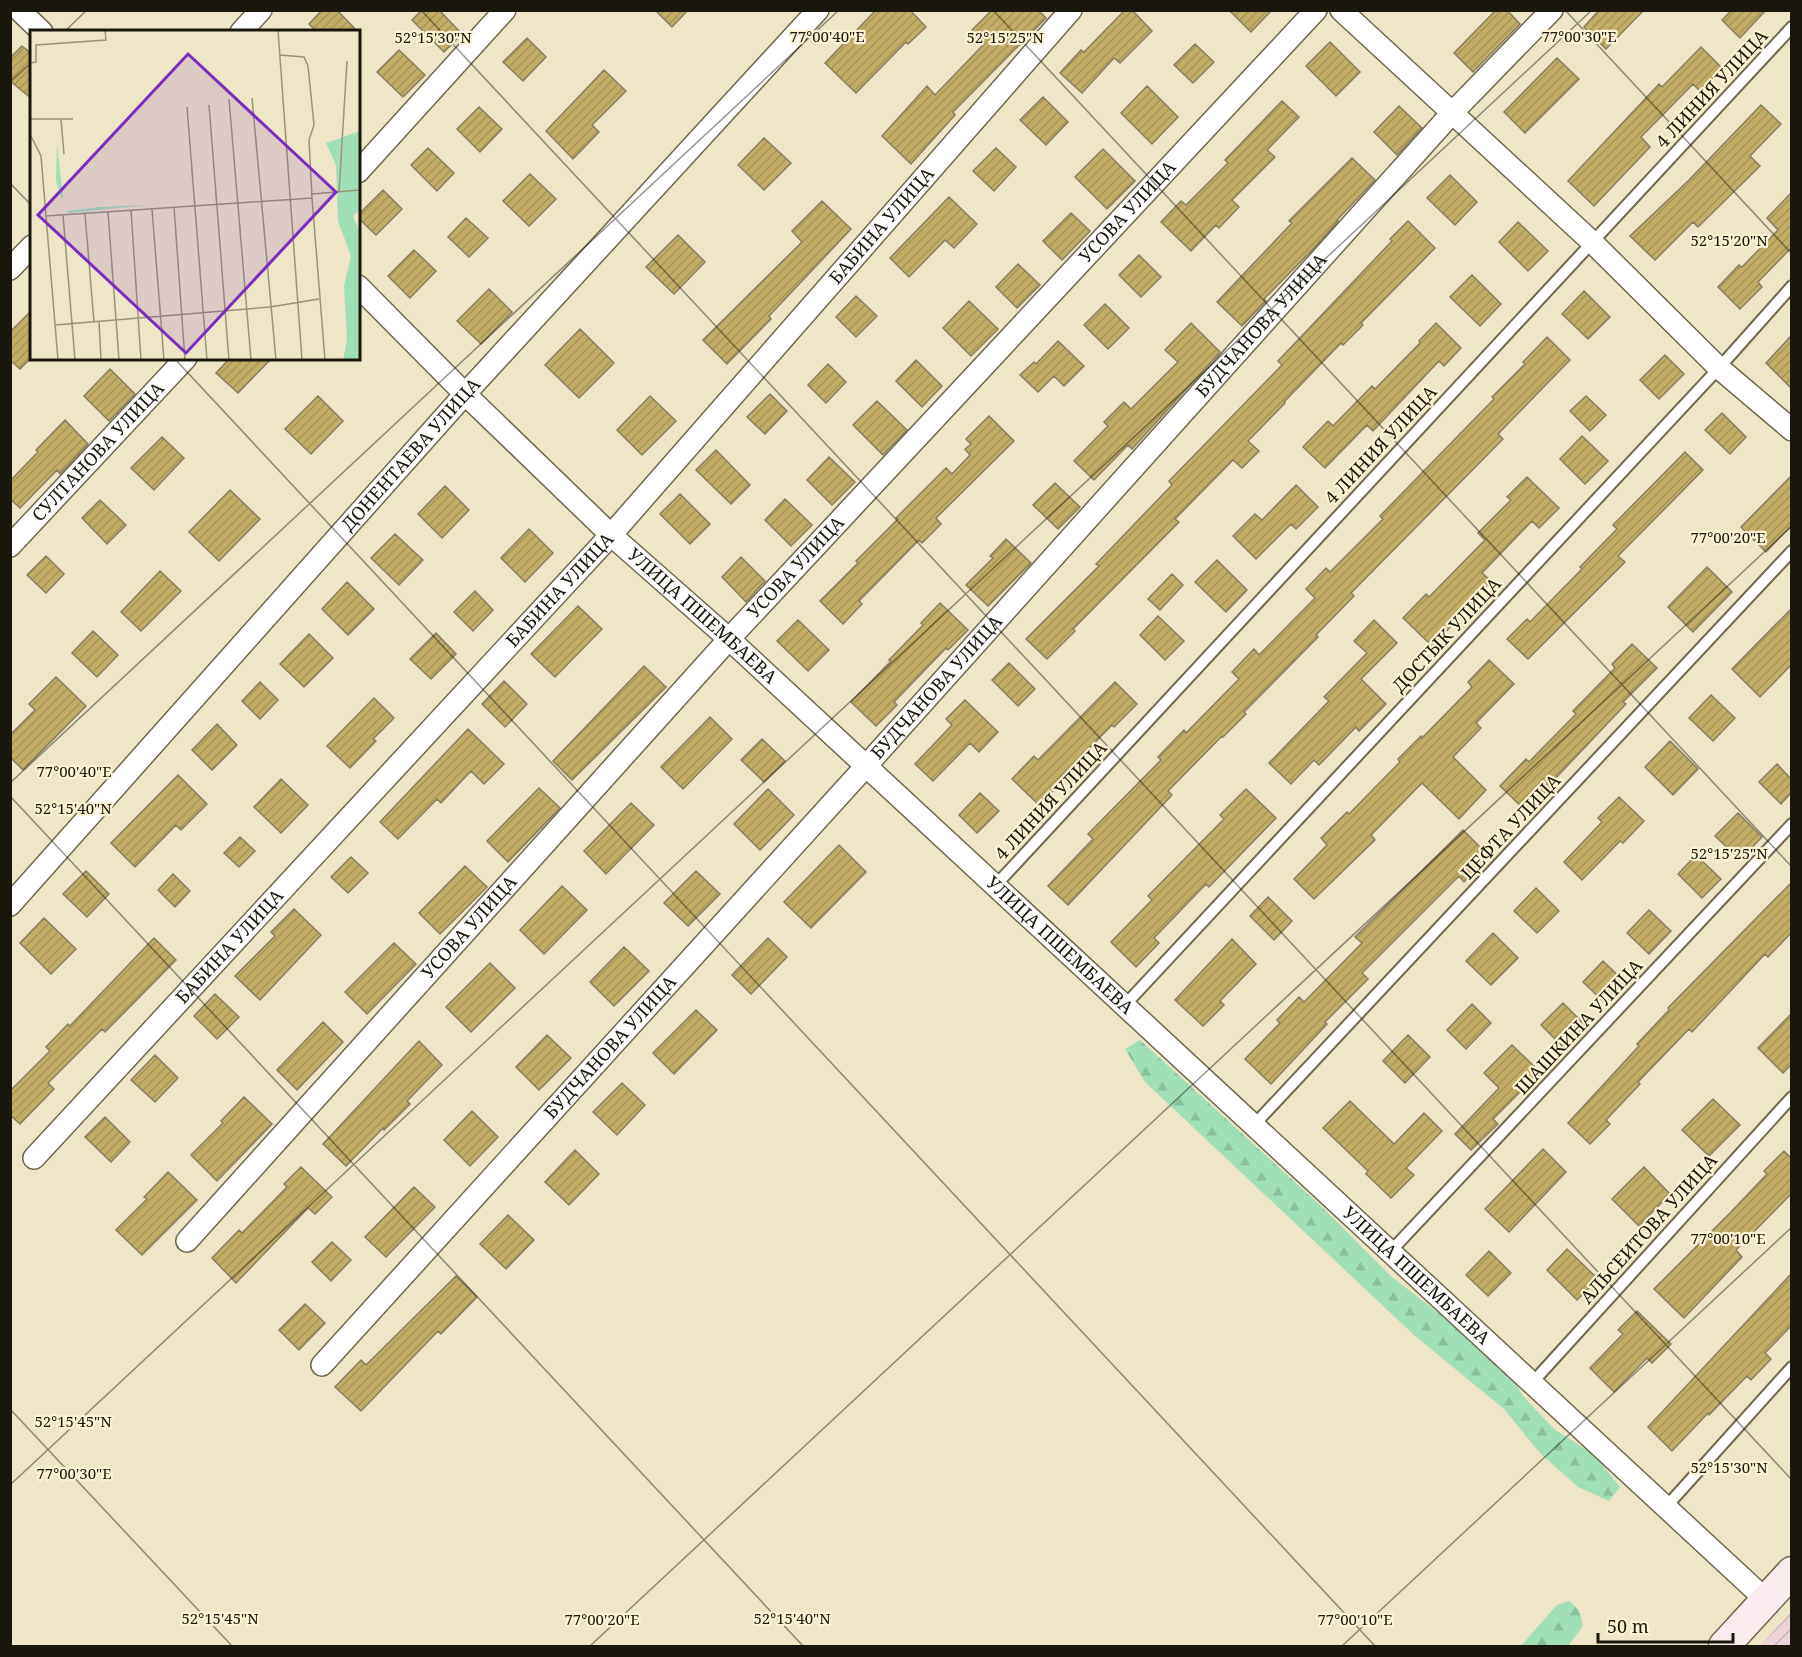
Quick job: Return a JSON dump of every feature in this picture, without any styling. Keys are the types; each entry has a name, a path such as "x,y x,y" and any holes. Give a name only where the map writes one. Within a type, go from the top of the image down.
{"street":[{"path":"19,10 40,30"},
{"path":"243,30 261,10"},
{"path":"360,170 505,10"},
{"name":"ДОНЕНТАЕВА УЛИЦА","path":"10,905 465,394 818,10"},
{"name":"БАБИНА УЛИЦА","path":"34,1158 611,535 1071,10"},
{"name":"УСОВА УЛИЦА","path":"187,1241 729,639 1316,10"},
{"path":"1341,10 1592,242 1719,368 1791,430"},
{"name":"БУДЧАНОВА УЛИЦА","path":"322,1365 866,766 1452,113 1552,10"},
{"path":"10,269 30,248"},
{"name":"УЛИЦА ПШЕМБАЕВА","path":"360,288 465,394 611,535 729,639 1766,1600"},
{"name":"СУЛТАНОВА УЛИЦА","path":"10,546 184,360"},
{"path":"1724,1647 1791,1572"}],"lane":[{"name":"4 ЛИНИЯ УЛИЦА","path":"995,886 1791,27"},
{"name":"ДОСТЫК УЛИЦА","path":"1125,1005 1719,368 1791,285"},
{"name":"ЦЕФТА УЛИЦА","path":"1254,1125 1791,551"},
{"name":"ШАШКИНА УЛИЦА","path":"1390,1252 1791,824"},
{"name":"АЛЬСЕИТОВА УЛИЦА","path":"1532,1383 1791,1097"},
{"path":"1666,1507 1791,1367"}],"shaded area":[{"path":"1791,1612 1791,1646 1760,1646"}],"green space":[{"path":"1140,1040 1322,1207 1392,1277 1504,1364 1523,1396 1554,1429 1593,1454 1620,1487 1609,1501 1578,1487 1540,1453 1504,1409 1414,1335 1145,1082 1125,1049"},
{"path":"1569,1601 1579,1610 1583,1626 1568,1646 1521,1646 1557,1605"}],"building":[{"path":"322,10 337,10 356,30 315,30 309,24"},
{"path":"422,10 439,10 462,34 444,52 412,20"},
{"path":"655,10 688,10 672,27"},
{"path":"876,10 910,10 926,27 908,44 906,42 856,93 825,63"},
{"path":"992,10 1038,10 1046,18 953,112 955,115 911,164 882,136 927,86 935,95 985,43 972,30"},
{"path":"1125,10 1132,10 1152,31 1120,63 1114,58 1082,93 1060,73 1081,50 1084,52"},
{"path":"1229,10 1272,10 1251,32"},
{"path":"1496,10 1507,10 1520,24 1473,72 1454,53"},
{"path":"1599,10 1644,10 1606,49 1584,27"},
{"path":"1732,10 1766,10 1740,38 1722,20"},
{"path":"527,38 546,57 523,81 503,62"},
{"path":"1330,42 1360,72 1336,96 1306,66"},
{"path":"1195,44 1214,62 1193,83 1174,65"},
{"path":"22,46 30,52 30,97 10,81 10,58"},
{"path":"1701,47 1722,68 1700,91 1693,84 1641,137 1650,147 1594,206 1568,181 1659,84 1662,87"},
{"path":"399,50 425,75 403,97 377,72"},
{"path":"1557,58 1579,79 1525,133 1504,112"},
{"path":"604,70 626,91 592,125 599,132 573,159 546,131"},
{"path":"1147,86 1178,117 1152,144 1121,113"},
{"path":"1043,97 1068,122 1046,145 1020,120"},
{"path":"1282,101 1299,117 1267,150 1275,157 1232,200 1239,207 1219,228 1216,225 1191,251 1161,222 1181,201 1186,205 1228,163 1225,160"},
{"path":"1761,105 1781,124 1750,156 1760,166 1698,227 1693,222 1655,260 1630,236 1688,181"},
{"path":"1399,106 1422,128 1397,155 1374,132"},
{"path":"479,107 502,129 480,152 457,129"},
{"path":"764,138 791,163 764,190 738,165"},
{"path":"428,148 454,173 437,191 411,165"},
{"path":"996,148 1016,167 994,191 973,171"},
{"path":"1103,149 1135,181 1107,209 1075,177"},
{"path":"1352,158 1375,180 1315,247 1264,299 1266,301 1242,326 1217,302 1292,223 1289,221"},
{"path":"530,174 556,199 529,226 503,201"},
{"path":"1450,175 1477,202 1455,225 1427,198"},
{"path":"383,190 402,209 376,235 360,220 360,213"},
{"path":"1791,193 1791,248 1758,282 1762,287 1740,309 1718,287 1739,265 1742,267 1778,230 1767,218"},
{"path":"949,197 977,224 954,248 945,240 909,277 890,258"},
{"path":"822,201 851,229 769,316 771,319 727,364 703,340 802,242 792,231"},
{"path":"1071,213 1090,231 1062,260 1043,241"},
{"path":"466,218 488,238 469,257 448,237"},
{"path":"1408,221 1435,248 1361,323 1363,325 1343,345 1341,343 1248,441 1259,451 1242,468 1233,460 1175,519 1179,522 1073,629 1075,631 1047,659 1026,639 1099,566 1096,564 1172,485 1169,481 1282,365 1278,361 1392,241 1390,239"},
{"path":"1518,222 1548,251 1528,271 1499,242"},
{"path":"678,235 705,262 674,294 646,267"},
{"path":"414,250 436,271 410,298 388,276"},
{"path":"1139,255 1161,277 1141,297 1119,275"},
{"path":"1018,264 1040,285 1017,308 996,287"},
{"path":"1472,275 1501,304 1480,326 1450,297"},
{"path":"489,289 512,312 481,344 457,321"},
{"path":"1584,291 1610,317 1588,339 1562,314"},
{"path":"856,296 877,316 856,337 836,317"},
{"path":"969,301 998,329 971,356 943,328"},
{"path":"1105,304 1129,328 1108,349 1084,325"},
{"path":"30,312 30,359 20,369 10,360 10,332"},
{"path":"1191,323 1220,352 1132,449 1128,445 1094,480 1074,461 1108,426 1104,422 1124,402 1131,409 1178,362 1165,350"},
{"path":"1436,323 1461,348 1444,366 1439,361 1373,431 1367,425 1325,468 1303,447 1328,421 1333,426 1372,386 1375,389 1420,343 1419,341"},
{"path":"580,329 614,363 579,398 545,365"},
{"path":"1791,336 1791,388 1766,363"},
{"path":"1547,337 1570,360 1498,434 1503,439 1351,593 1354,596 1316,635 1318,637 1244,712 1246,714 1168,791 1172,795 1068,905 1048,886 1093,839 1088,834 1161,760 1158,757 1184,730 1186,733 1239,679 1232,672 1254,649 1259,655 1315,598 1306,589 1326,568 1330,572 1383,519 1380,516 1494,399 1492,397 1525,364 1523,362"},
{"path":"1058,341 1084,366 1064,386 1054,376 1038,392 1020,375 1034,362 1036,364"},
{"path":"1665,355 1684,374 1659,399 1640,380"},
{"path":"228,360 270,360 238,393 216,373"},
{"path":"916,360 942,386 922,407 896,381"},
{"path":"828,364 846,382 826,403 808,385"},
{"path":"110,369 135,394 109,421 84,396"},
{"path":"770,394 787,411 765,434 747,417"},
{"path":"318,396 343,421 311,454 285,429"},
{"path":"650,396 676,421 642,455 617,430"},
{"path":"1586,396 1606,415 1590,431 1570,411"},
{"path":"877,401 907,430 883,455 853,425"},
{"path":"1722,413 1746,437 1730,454 1705,430"},
{"path":"989,416 1014,441 936,518 941,524 922,543 919,540 859,601 862,604 843,624 820,601 858,563 856,561 898,519 896,518 946,468 952,474 970,455 965,449 971,444 966,439"},
{"path":"65,420 88,444 60,474 57,470 20,508 10,499 10,481"},
{"path":"1582,436 1608,461 1585,484 1560,459"},
{"path":"162,437 184,458 154,490 131,468"},
{"path":"716,450 750,485 731,504 696,470"},
{"path":"1685,452 1703,470 1618,556 1625,562 1528,659 1507,639 1527,619 1530,622 1582,569 1580,567 1617,529 1613,525"},
{"path":"829,457 855,482 832,505 807,480"},
{"path":"1791,476 1791,526 1766,552 1741,527"},
{"path":"1527,477 1559,508 1539,528 1532,521 1482,573 1491,581 1453,620 1455,622 1432,646 1403,618 1426,594 1429,597 1485,540 1478,533 1511,500 1507,497"},
{"path":"1055,483 1080,507 1058,529 1033,505"},
{"path":"1296,485 1318,507 1296,529 1291,524 1256,559 1233,536 1255,514 1262,520"},
{"path":"445,486 469,510 442,538 418,514"},
{"path":"230,490 260,519 219,561 189,532"},
{"path":"680,494 710,524 690,544 660,514"},
{"path":"785,499 812,525 791,546 765,520"},
{"path":"100,500 126,525 107,544 82,518"},
{"path":"529,529 553,553 525,582 501,558"},
{"path":"395,534 423,560 399,585 371,558"},
{"path":"1006,539 1031,563 988,606 966,585 993,558 990,556"},
{"path":"46,556 64,574 46,593 27,575"},
{"path":"741,557 765,581 746,602 722,577"},
{"path":"1217,560 1247,590 1226,612 1195,582"},
{"path":"1707,567 1732,592 1693,632 1668,607"},
{"path":"160,571 181,591 141,631 121,612"},
{"path":"1172,574 1183,585 1160,610 1148,599"},
{"path":"347,582 374,609 348,635 322,609"},
{"path":"475,591 493,610 473,631 454,612"},
{"path":"940,603 968,630 948,650 946,648 894,702 897,705 876,726 851,702 891,661 889,660 923,625 921,623"},
{"path":"578,606 602,629 555,677 531,654"},
{"path":"1791,609 1791,665 1760,697 1732,669"},
{"path":"1158,616 1184,641 1165,660 1140,635"},
{"path":"798,620 829,650 808,671 777,641"},
{"path":"1374,620 1397,643 1361,679 1386,704 1359,731 1356,727 1319,765 1314,760 1291,784 1269,763 1329,701 1324,697 1367,653 1354,641"},
{"path":"93,631 118,655 97,677 72,653"},
{"path":"436,633 456,654 431,679 410,659"},
{"path":"309,634 333,658 304,687 280,664"},
{"path":"1632,644 1657,668 1623,702 1626,704 1526,811 1500,786 1526,759 1529,762 1576,714 1573,711 1615,668 1612,664"},
{"path":"1489,660 1514,684 1476,723 1481,728 1453,757 1486,790 1459,819 1422,783 1371,835 1375,840 1314,899 1294,879 1327,845 1321,838 1347,812 1349,814 1400,762 1398,759 1472,687 1468,682"},
{"path":"1009,663 1035,689 1018,706 992,680"},
{"path":"644,666 666,687 572,780 553,761"},
{"path":"56,677 86,706 23,770 10,757 10,735 35,710 29,704"},
{"path":"504,681 527,704 505,727 482,704"},
{"path":"260,682 278,700 260,719 242,701"},
{"path":"1115,682 1137,704 1114,727 1112,725 1058,780 1061,783 1039,805 1012,779 1034,756 1038,760"},
{"path":"1711,695 1735,718 1713,741 1689,718"},
{"path":"374,698 394,718 373,739 376,741 350,768 327,746"},
{"path":"965,700 998,732 979,752 970,743 933,781 915,764 952,725 946,719"},
{"path":"710,717 732,739 683,789 661,767"},
{"path":"217,724 237,745 212,770 192,750"},
{"path":"468,729 504,764 484,784 471,771 441,803 437,799 398,839 380,822"},
{"path":"762,739 785,761 764,782 741,760"},
{"path":"1670,741 1698,769 1673,795 1645,767"},
{"path":"1777,764 1791,779 1791,793 1781,804 1759,782"},
{"path":"178,775 207,804 181,830 176,825 135,867 111,843"},
{"path":"281,779 308,805 281,833 254,807"},
{"path":"539,788 560,808 508,862 487,841"},
{"path":"768,789 794,815 760,850 734,824"},
{"path":"1246,789 1276,818 1209,887 1206,884 1154,938 1159,943 1136,967 1111,942 1152,900 1148,896 1224,819 1220,815"},
{"path":"980,793 999,811 977,833 959,815"},
{"path":"1619,797 1644,821 1623,843 1620,841 1582,880 1564,862 1602,822 1598,818"},
{"path":"631,803 654,825 606,874 584,851"},
{"path":"1738,813 1762,837 1740,860 1715,836"},
{"path":"1463,830 1489,856 1464,882 1459,876 1362,973 1368,979 1325,1022 1327,1024 1271,1084 1245,1059 1280,1023 1277,1020 1299,997 1304,1002 1362,943 1355,937"},
{"path":"240,837 255,851 239,867 224,853"},
{"path":"839,845 866,872 811,928 784,902"},
{"path":"1696,855 1721,879 1702,898 1678,874"},
{"path":"351,857 368,873 348,893 331,877"},
{"path":"465,866 487,887 440,934 419,913"},
{"path":"86,871 109,894 87,917 63,894"},
{"path":"696,871 720,894 688,926 664,903"},
{"path":"173,874 190,891 175,907 158,890"},
{"path":"1791,883 1791,933 1768,957 1765,954 1692,1032 1689,1029 1638,1082 1640,1084 1606,1120 1610,1124 1590,1144 1568,1123 1639,1046 1637,1044 1669,1010 1668,1008"},
{"path":"562,886 587,910 544,954 520,930"},
{"path":"1536,888 1559,911 1537,933 1514,911"},
{"path":"1268,897 1292,921 1274,940 1250,916"},
{"path":"294,909 321,935 260,1000 235,976 275,936 271,932"},
{"path":"1649,910 1671,931 1649,954 1627,933"},
{"path":"44,918 76,949 51,974 20,943"},
{"path":"1493,933 1518,958 1491,985 1466,961"},
{"path":"154,938 176,960 105,1032 102,1029 48,1083 54,1089 20,1124 10,1115 10,1091 50,1051 46,1047 68,1024 70,1026"},
{"path":"768,938 787,957 751,994 732,975"},
{"path":"1232,939 1256,964 1220,1001 1224,1005 1203,1026 1175,1000"},
{"path":"394,943 416,964 367,1014 345,992"},
{"path":"624,947 649,971 614,1006 590,982"},
{"path":"1603,961 1625,982 1605,1003 1583,982"},
{"path":"490,963 515,988 471,1032 446,1007"},
{"path":"215,994 239,1017 217,1039 194,1016"},
{"path":"1563,1003 1587,1027 1565,1049 1541,1025"},
{"path":"1472,1004 1491,1023 1466,1049 1447,1030"},
{"path":"696,1010 717,1030 674,1074 653,1053"},
{"path":"1791,1014 1791,1065 1783,1073 1758,1048"},
{"path":"323,1022 343,1042 297,1090 277,1070"},
{"path":"547,1035 571,1058 539,1090 516,1067"},
{"path":"1408,1035 1430,1057 1405,1083 1383,1061"},
{"path":"419,1041 442,1065 407,1101 410,1104 346,1166 323,1144"},
{"path":"1512,1045 1540,1072 1493,1119 1498,1124 1471,1150 1455,1134 1499,1088 1484,1073"},
{"path":"155,1055 178,1078 155,1102 131,1080"},
{"path":"622,1083 645,1105 617,1135 593,1112"},
{"path":"244,1097 272,1124 217,1181 191,1155 223,1123 221,1121"},
{"path":"1713,1099 1740,1125 1709,1156 1682,1130"},
{"path":"1350,1101 1394,1144 1424,1113 1442,1131 1406,1168 1414,1175 1391,1198 1366,1174 1368,1171 1323,1128"},
{"path":"472,1111 498,1137 470,1166 444,1140"},
{"path":"105,1117 130,1142 111,1162 85,1137"},
{"path":"1543,1149 1566,1172 1509,1232 1485,1209"},
{"path":"575,1150 599,1174 569,1205 545,1182"},
{"path":"1784,1151 1791,1158 1791,1194 1736,1250 1742,1257 1684,1318 1654,1289 1767,1174 1764,1171"},
{"path":"301,1167 332,1197 315,1214 308,1208 236,1283 212,1258 239,1230 242,1233 287,1187 284,1184"},
{"path":"1644,1167 1670,1194 1639,1226 1612,1199"},
{"path":"168,1172 197,1200 142,1255 116,1230 147,1199 144,1197"},
{"path":"414,1187 435,1207 386,1257 365,1237"},
{"path":"508,1215 534,1240 506,1269 480,1244"},
{"path":"332,1242 351,1260 331,1281 312,1262"},
{"path":"1567,1249 1598,1279 1577,1300 1547,1270"},
{"path":"1489,1251 1511,1273 1488,1296 1466,1275"},
{"path":"1791,1274 1791,1326 1765,1353 1771,1359 1751,1380 1747,1376 1672,1451 1648,1427"},
{"path":"456,1276 477,1297 441,1334 438,1331 361,1411 335,1387 361,1360 366,1365"},
{"path":"305,1304 325,1323 299,1350 279,1330"},
{"path":"1637,1311 1671,1344 1652,1363 1647,1358 1614,1392 1590,1368 1623,1334 1618,1330"}]}
